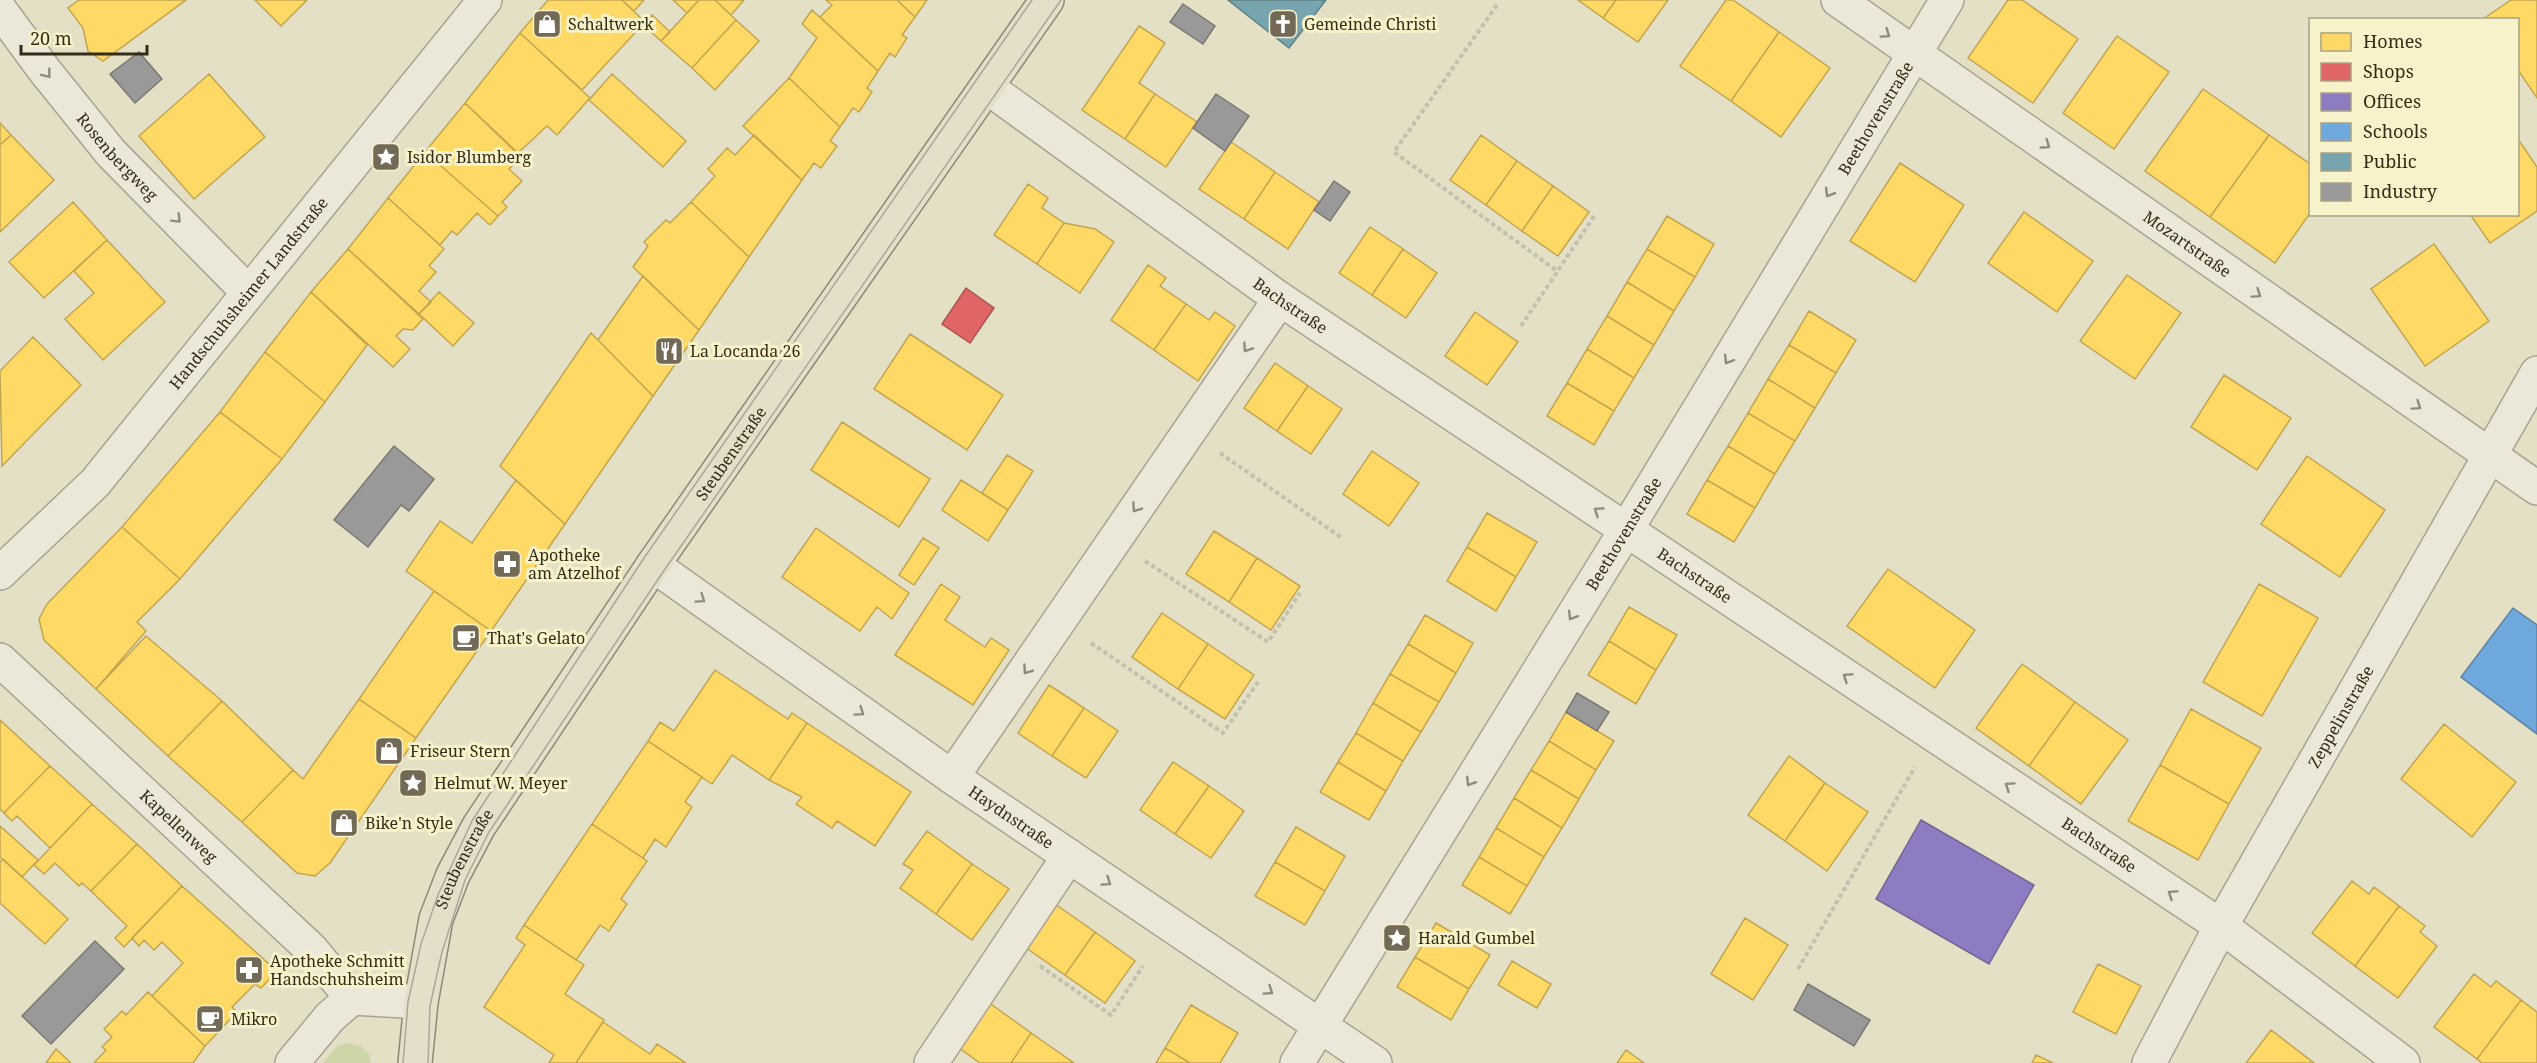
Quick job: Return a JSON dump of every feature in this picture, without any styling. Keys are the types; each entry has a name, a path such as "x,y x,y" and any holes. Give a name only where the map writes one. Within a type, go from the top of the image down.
{"main road":[{"name":"Steubenstraße","path":"415,1063 421,1002 436,919 453,876 479,826 653,566 1047,0"}],"street":[{"name":"Handschuhsheimer Landstraße","path":"0,573 95,483 484,0"},
{"name":"Mozartstraße","path":"1838,0 2537,488"},
{"name":"Beethovenstraße","path":"1297,1063 1626,530 1947,0"},
{"name":"Rosenbergweg","path":"0,10 111,153 248,292"},
{"name":"Bachstraße","path":"987,87 1280,299 2221,926 2403,1063"},
{"path":"952,777 1280,299"},
{"name":"Zeppelinstraße","path":"2149,1063 2221,926 2537,372"},
{"name":"Haydnstraße","path":"653,566 952,777 1375,1063"},
{"name":"Kapellenweg","path":"0,660 310,949 352,998"},
{"path":"931,1063 1069,856"},
{"path":"292,1063 330,1017 352,998 421,1002"}],"path":[{"path":"1497,4 1394,152 1557,271"},
{"path":"1521,326 1595,215"},
{"path":"1189,432 1342,538"},
{"path":"1114,541 1268,642 1300,592"},
{"path":"1060,622 1223,733 1260,679"},
{"path":"1798,969 1934,735"},
{"path":"1010,945 1111,1015 1143,966"}],"green space":[{"path":"348,1043 360,1046 369,1054 371,1063 323,1063 338,1045"}],"building: Homes":[{"path":"79,0 186,0 103,61 88,51 83,28 68,8"},
{"path":"255,0 307,0 281,26"},
{"path":"548,0 622,0 645,22 582,90 520,33"},
{"path":"622,0 644,0 634,11"},
{"path":"673,0 699,0 687,13"},
{"path":"699,0 715,0 736,20 692,68 661,41"},
{"path":"715,0 744,0 731,15"},
{"path":"826,0 897,0 915,17 902,35 907,38 895,57 890,53 878,71 820,17 832,5"},
{"path":"897,0 927,0 915,17"},
{"path":"1578,0 1616,0 1603,18"},
{"path":"1616,0 1668,0 1638,42 1603,18"},
{"path":"1726,0 1733,0 1779,32 1731,101 1680,66"},
{"path":"2008,0 2022,0 2078,39 2033,103 1968,58"},
{"path":"2511,0 2537,0 2537,98 2519,71 2519,18 2484,18"},
{"path":"812,10 878,71 867,88 872,92 859,112 853,108 840,127 789,78 817,38 802,24"},
{"path":"652,15 670,32 661,41 643,25"},
{"path":"736,20 759,41 715,90 692,68"},
{"path":"1139,26 1165,43 1139,83 1155,94 1125,139 1082,110"},
{"path":"1779,32 1830,68 1781,137 1731,101"},
{"path":"520,33 590,98 557,135 547,126 518,153 465,103"},
{"path":"2117,36 2169,72 2114,149 2063,113"},
{"path":"209,74 265,137 194,199 139,136"},
{"path":"612,74 686,141 663,167 589,100"},
{"path":"789,78 840,127 830,141 837,146 821,168 814,163 802,180 743,126"},
{"path":"2203,89 2269,135 2210,217 2145,171"},
{"path":"1155,94 1197,122 1166,167 1125,139"},
{"path":"465,103 521,157 509,169 522,181 502,202 507,207 498,216 425,152"},
{"path":"0,123 11,135 0,145"},
{"path":"11,135 54,180 0,232 0,145"},
{"path":"754,135 802,180 749,257 691,202 715,176 708,169 727,148 735,155"},
{"path":"1481,135 1517,161 1486,205 1450,180"},
{"path":"2269,135 2309,163 2309,214 2275,263 2210,217"},
{"path":"2519,140 2537,167 2537,211 2490,243 2471,216 2519,216"},
{"path":"1231,142 1275,172 1244,219 1199,189"},
{"path":"425,152 498,216 490,225 477,213 457,235 452,231 440,245 388,198"},
{"path":"1517,161 1553,186 1522,231 1486,205"},
{"path":"1900,163 1964,205 1915,282 1850,241"},
{"path":"1275,172 1319,202 1288,249 1244,219"},
{"path":"1028,184 1048,198 1042,208 1064,223 1037,264 994,235"},
{"path":"1553,186 1589,212 1558,256 1522,231"},
{"path":"388,198 444,249 429,266 436,272 419,291 431,302 419,314 348,249"},
{"path":"73,202 107,240 44,298 9,262"},
{"path":"691,202 749,257 699,330 633,267 648,246 644,242 666,220 670,223"},
{"path":"2024,212 2093,261 2057,312 1988,263"},
{"path":"1667,216 1714,244 1695,277 1647,249"},
{"path":"1064,223 1095,229 1114,242 1080,293 1037,264"},
{"path":"1370,227 1403,249 1372,295 1339,273"},
{"path":"107,240 165,302 103,360 65,319 94,293 74,271"},
{"path":"2434,244 2489,321 2425,366 2371,289"},
{"path":"348,249 423,319 413,330 403,329 396,336 410,349 393,367 311,292"},
{"path":"1403,249 1437,273 1406,318 1372,295"},
{"path":"1647,249 1695,277 1674,311 1627,282"},
{"path":"1148,265 1166,278 1160,286 1186,304 1154,350 1111,320"},
{"path":"2127,275 2181,313 2135,379 2080,341"},
{"path":"643,276 699,330 653,396 598,340"},
{"path":"1627,282 1674,311 1654,345 1607,316"},
{"path":"311,292 367,345 325,402 265,352"},
{"path":"439,292 474,323 453,346 419,314"},
{"path":"1186,304 1209,320 1215,312 1235,326 1198,381 1154,350"},
{"path":"1809,311 1856,340 1836,373 1789,345"},
{"path":"1475,312 1518,342 1487,385 1445,356"},
{"path":"1607,316 1654,345 1634,378 1587,349"},
{"path":"591,333 653,396 565,524 500,466"},
{"path":"910,334 1003,395 967,450 874,389"},
{"path":"33,337 81,385 2,466 0,371"},
{"path":"1789,345 1836,373 1815,408 1768,379"},
{"path":"1587,349 1634,378 1614,411 1567,383"},
{"path":"265,352 325,402 282,459 220,412"},
{"path":"1275,363 1308,386 1277,431 1244,408"},
{"path":"2224,375 2291,418 2257,470 2191,427"},
{"path":"1768,379 1815,408 1795,441 1748,413"},
{"path":"1567,383 1614,411 1594,445 1547,416"},
{"path":"1308,386 1342,409 1311,454 1277,431"},
{"path":"220,412 282,459 180,579 122,527"},
{"path":"1748,413 1795,441 1775,474 1728,446"},
{"path":"842,422 930,479 899,527 811,470"},
{"path":"1728,446 1775,474 1755,508 1707,480"},
{"path":"1372,451 1419,483 1389,526 1343,494"},
{"path":"1007,455 1033,471 1008,510 982,493"},
{"path":"2307,456 2385,510 2340,577 2261,524"},
{"path":"516,480 565,524 491,631 406,571 440,521 472,543"},
{"path":"961,480 1008,510 988,541 942,510"},
{"path":"1707,480 1755,508 1734,542 1687,514"},
{"path":"1487,513 1537,542 1516,577 1467,547"},
{"path":"122,527 180,579 137,622 146,631 96,689 44,640 39,619 47,604"},
{"path":"816,528 909,593 892,619 877,607 860,631 782,577"},
{"path":"1214,531 1257,558 1229,602 1186,574"},
{"path":"923,538 939,548 914,585 899,575"},
{"path":"1467,547 1516,577 1496,611 1447,581"},
{"path":"1257,558 1300,586 1271,630 1229,602"},
{"path":"1888,569 1975,630 1935,688 1847,626"},
{"path":"941,584 960,597 945,620 985,647 991,638 1009,650 973,705 895,655"},
{"path":"2259,584 2318,618 2262,716 2203,682"},
{"path":"434,591 491,631 416,738 359,699"},
{"path":"1629,607 1677,635 1656,670 1609,641"},
{"path":"1162,613 1208,644 1178,689 1132,657"},
{"path":"1425,615 1473,643 1456,673 1408,644"},
{"path":"146,636 222,701 168,756 96,689"},
{"path":"1609,641 1656,670 1636,704 1588,675"},
{"path":"1208,644 1254,675 1225,719 1178,689"},
{"path":"1408,644 1456,673 1439,702 1390,674"},
{"path":"2022,664 2075,702 2029,766 1976,728"},
{"path":"715,670 788,719 792,713 807,723 769,780 732,755 712,784 648,741 660,722 674,731"},
{"path":"1390,674 1439,702 1421,732 1373,703"},
{"path":"1049,685 1084,708 1052,756 1018,733"},
{"path":"359,699 416,738 330,863 315,876 297,873 242,822 293,770 303,779"},
{"path":"222,701 293,770 242,822 168,756"},
{"path":"2075,702 2128,740 2081,804 2029,766"},
{"path":"1373,703 1421,732 1403,761 1356,733"},
{"path":"1084,708 1118,731 1086,778 1052,756"},
{"path":"2191,709 2261,748 2229,804 2160,765"},
{"path":"1566,712 1614,741 1596,770 1549,741"},
{"path":"0,720 50,766 4,813 0,809"},
{"path":"807,723 911,792 875,846 837,821 832,828 796,804 802,797 769,780"},
{"path":"2444,724 2516,782 2472,837 2401,779"},
{"path":"1356,733 1403,761 1386,791 1338,762"},
{"path":"648,741 702,777 685,802 692,807 666,847 655,839 643,858 592,824"},
{"path":"1549,741 1596,770 1579,799 1531,770"},
{"path":"1789,756 1825,783 1785,841 1748,815"},
{"path":"1173,762 1209,786 1175,834 1140,810"},
{"path":"1338,762 1386,791 1369,820 1320,792"},
{"path":"2160,765 2229,804 2198,860 2128,821"},
{"path":"50,766 92,804 50,848 17,816 12,821 4,813"},
{"path":"1531,770 1579,799 1562,828 1514,798"},
{"path":"1825,783 1868,812 1827,871 1785,841"},
{"path":"1209,786 1244,811 1211,858 1175,834"},
{"path":"1514,798 1562,828 1544,857 1496,828"},
{"path":"92,804 137,844 91,891 82,883 79,886 55,863 44,874 34,865"},
{"path":"592,824 647,861 621,899 627,904 609,931 600,925 576,960 524,925"},
{"path":"0,826 38,860 22,877 0,857"},
{"path":"1296,827 1345,856 1325,891 1275,862"},
{"path":"1496,828 1544,857 1527,886 1479,857"},
{"path":"927,831 972,864 936,914 900,888 913,870 903,864"},
{"path":"137,844 182,886 124,947 115,938 127,926 91,891"},
{"path":"1479,857 1527,886 1510,914 1462,885"},
{"path":"3,859 68,919 45,944 0,903 0,862"},
{"path":"1275,862 1325,891 1305,925 1255,896"},
{"path":"972,864 1009,889 972,940 936,914"},
{"path":"2352,881 2369,894 2374,887 2399,906 2355,966 2312,933"},
{"path":"182,886 277,971 261,988 255,984 232,1007 237,1012 205,1046 152,996 183,963 162,942 154,950 144,940 139,946 132,938"},
{"path":"1055,904 1095,932 1065,975 1025,947"},
{"path":"2399,906 2425,926 2420,932 2437,946 2398,998 2355,966"},
{"path":"1745,918 1788,945 1753,1000 1711,974"},
{"path":"1436,923 1490,955 1469,989 1415,957"},
{"path":"524,925 584,965 565,994 604,1020 576,1063 549,1063 554,1055 484,1007 525,945 516,938"},
{"path":"1095,932 1135,961 1105,1003 1065,975"},
{"path":"1415,957 1469,989 1451,1020 1397,987"},
{"path":"1512,961 1551,984 1537,1008 1498,985"},
{"path":"2098,964 2141,986 2116,1034 2073,1012"},
{"path":"2474,974 2491,987 2496,981 2521,1000 2477,1059 2434,1027"},
{"path":"148,992 205,1046 193,1063 94,1063 106,1050 102,1047 112,1037 104,1029 122,1011 126,1015"},
{"path":"2521,1000 2537,1012 2537,1063 2482,1063 2477,1059"},
{"path":"988,1002 1031,1033 1011,1063 980,1063 958,1047"},
{"path":"1191,1005 1238,1033 1220,1063 1190,1063 1165,1048"},
{"path":"603,1022 650,1054 657,1044 686,1063 576,1063"},
{"path":"2271,1030 2314,1063 2246,1063"},
{"path":"1031,1033 1074,1063 1011,1063"},
{"path":"1165,1048 1190,1063 1156,1063"},
{"path":"56,1049 71,1063 46,1063"},
{"path":"1626,1050 1644,1063 1617,1063"},
{"path":"2036,1055 2053,1063 2032,1063"}],"building: Shops":[{"path":"966,288 994,308 970,343 942,324"}],"building: Offices":[{"path":"1921,820 2034,885 1989,964 1876,899"}],"building: Schools":[{"path":"2513,608 2537,625 2537,734 2461,677"}],"building: Public":[{"name":"Gemeinde Christi","path":"1228,0 1326,0 1289,48"}],"building: Industry":[{"path":"1183,4 1215,26 1203,44 1170,22"},
{"path":"139,52 162,79 135,103 110,74"},
{"path":"1216,94 1249,116 1225,151 1193,128"},
{"path":"1334,181 1350,192 1330,221 1314,210"},
{"path":"394,446 434,479 409,511 401,505 368,547 334,520"},
{"path":"1577,693 1609,712 1597,731 1566,712"},
{"path":"95,941 124,969 51,1044 22,1016"},
{"path":"1808,984 1870,1020 1854,1046 1794,1010"}],"tram line":[{"path":"403,1063 408,1002 421,944 438,895 472,821 644,558 1032,0"},
{"path":"428,1063 430,1006 442,952 465,880 489,832 663,572 1061,0"}],"place":[{"name":"Schaltwerk","path":"547,24"},
{"name":"Gemeinde Christi","path":"1283,24"},
{"name":"Isidor Blumberg","path":"386,157"},
{"name":"La Locanda 26","path":"669,351"},
{"name":"Apotheke am Atzelhof","path":"507,564"},
{"name":"That's Gelato","path":"466,638"},
{"name":"Friseur Stern","path":"389,751"},
{"name":"Helmut W. Meyer","path":"413,783"},
{"name":"Bike'n Style","path":"344,823"},
{"name":"Harald Gumbel","path":"1397,938"},
{"name":"Apotheke Schmitt Handschuhsheim","path":"249,970"},
{"name":"Mikro","path":"210,1019"}]}
